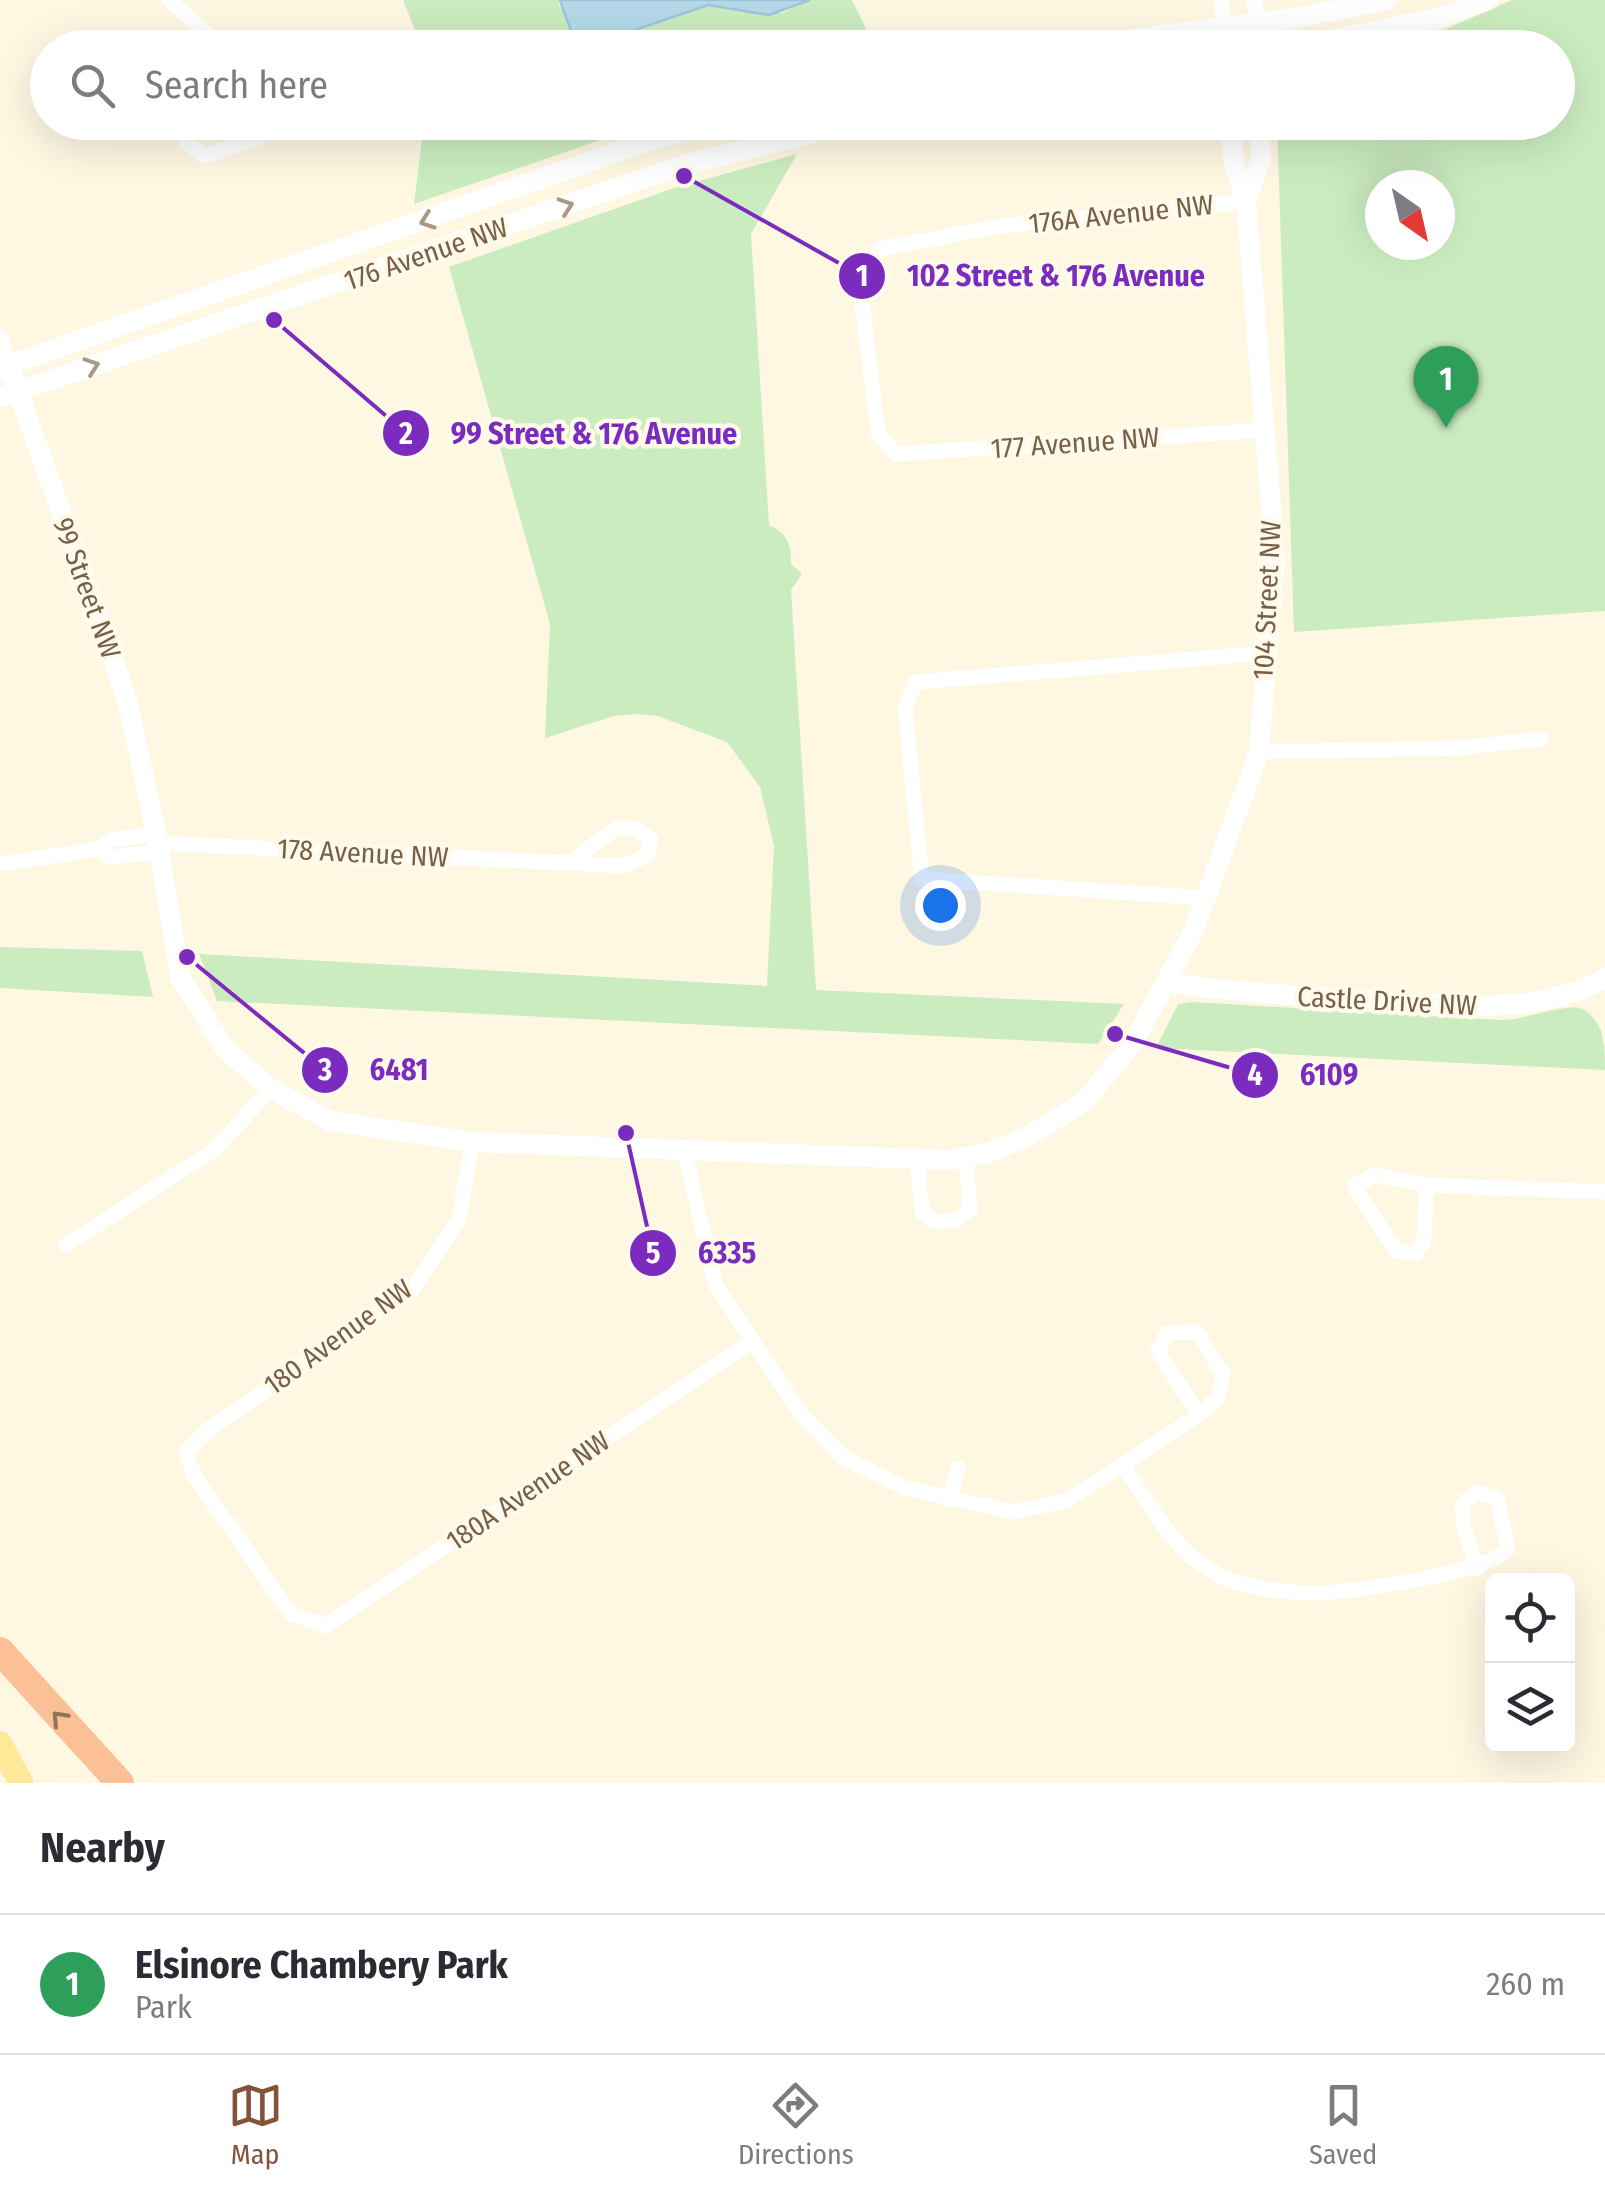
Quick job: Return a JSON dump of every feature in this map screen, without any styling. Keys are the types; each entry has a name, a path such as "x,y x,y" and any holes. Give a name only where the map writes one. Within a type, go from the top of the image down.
{"highway":[{"path":"0,1651 120,1783"}],"main road":[{"path":"0,1744 22,1783"}],"street":[{"path":"169,0 203,30"},
{"path":"1221,0 1224,30"},
{"path":"1254,0 1258,30"},
{"path":"1189,30 1386,0"},
{"path":"1385,30 1488,0"},
{"path":"187,140 206,156 250,140"},
{"name":"176 Avenue NW","path":"5,367 652,140"},
{"name":"176 Avenue NW","path":"9,394 681,166 784,140"},
{"name":"104 Street NW","path":"1166,982 1206,898 1260,752 1275,558 1246,200 1234,163 1232,140"},
{"name":"104 Street NW","path":"1246,200 1261,159 1260,140"},
{"name":"176A Avenue NW","path":"886,447 876,422 860,293 879,249 1001,226 1246,200"},
{"name":"99 Street NW","path":"0,337 9,394 127,699 158,843 180,978 226,1050 271,1090 330,1122 472,1142"},
{"name":"177 Avenue NW","path":"886,447 907,455 1267,430"},
{"path":"1206,898 922,880 904,707 916,682 1266,653"},
{"path":"1260,752 1458,748 1542,739"},
{"name":"178 Avenue NW","path":"158,843 624,866 648,855 652,840 637,829 618,827 569,863"},
{"path":"0,864 98,850 112,856 149,853 158,843"},
{"path":"472,1142 917,1160 988,1154 1029,1136 1086,1100 1134,1041 1166,982"},
{"name":"Castle Drive NW","path":"1166,982 1230,993 1498,1006 1603,985"},
{"path":"66,1245 214,1150 271,1090"},
{"name":"180 Avenue NW","path":"300,1616 290,1613 194,1474 186,1452 208,1430 412,1289 460,1219 472,1142"},
{"path":"685,1153 715,1284 798,1412 844,1458 906,1488 948,1500 1013,1512 1066,1501 1198,1415 1218,1397 1223,1374 1197,1332 1166,1333 1158,1351 1198,1415"},
{"path":"917,1160 922,1212 934,1222 956,1220 970,1210 966,1157"},
{"path":"1427,1185 1424,1240 1416,1253 1396,1251 1354,1186 1375,1175 1427,1185 1605,1192"},
{"name":"180A Avenue NW","path":"300,1616 326,1626 753,1341"},
{"path":"1122,1465 1182,1548 1210,1571 1229,1578 1272,1590 1318,1593 1477,1568 1502,1558 1508,1548 1497,1500 1477,1492 1462,1504 1464,1529 1477,1568"},
{"path":"948,1500 958,1468"}],"green space":[{"path":"403,0 560,0 559,5 587,30 415,30"},
{"path":"810,0 852,0 867,30 635,30 708,5 782,13"},
{"path":"1512,0 1605,0 1605,611 1294,632 1278,140 1575,140 1575,30 1444,30"},
{"path":"422,140 600,140 414,204"},
{"path":"797,154 751,234 769,525 784,536 791,564 802,574 791,590 816,990 1124,1004 1098,1044 217,1001 199,954 767,986 774,846 760,787 727,742 658,716 639,714 614,716 545,738 550,624 449,267 674,188"},
{"path":"0,947 142,951 153,997 0,988"},
{"path":"1178,1004 1500,1020 1582,1009 1599,1027 1605,1070 1156,1048"}],"water":[{"path":"560,0 810,0 769,15 708,5 635,30 571,30"}],"place":[{"name":"102 Street & 176 Avenue","path":"684,176"},
{"name":"99 Street & 176 Avenue","path":"274,320"},
{"name":"Elsinore Chambery Park","path":"1446,428"},
{"name":"6481","path":"187,957"},
{"name":"6109","path":"1115,1034"},
{"name":"6335","path":"626,1133"}]}
